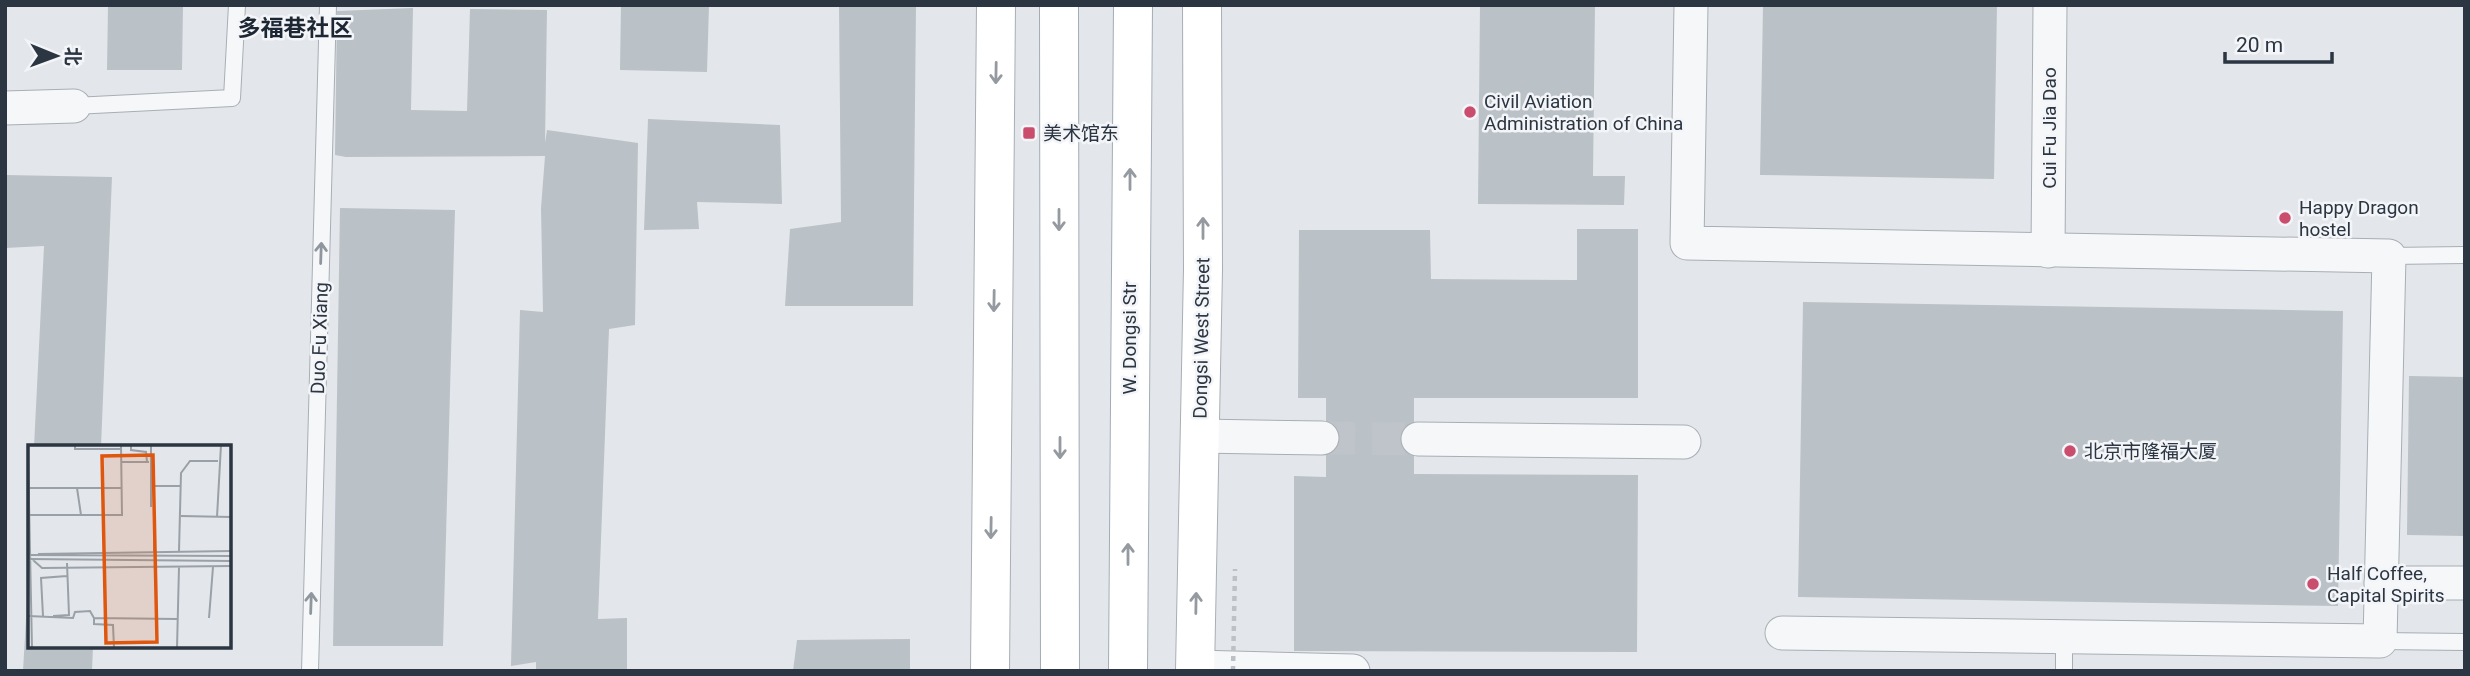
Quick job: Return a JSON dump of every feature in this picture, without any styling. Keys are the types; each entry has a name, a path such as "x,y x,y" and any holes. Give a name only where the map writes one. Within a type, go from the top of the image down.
{"street":[{"path":"990,671 996,5"},
{"path":"1059,5 1060,671"},
{"name":"W. Dongsi Str","path":"1128,671 1133,5"},
{"name":"Dongsi West Street","path":"1195,669 1203,269 1202,5"},
{"path":"1691,5 1687,243 2389,256 2381,641 1782,633"},
{"name":"Cui Fu Jia Dao","path":"2048,251 2050,5"},
{"path":"5,108 74,106"},
{"path":"1199,436 1322,438"},
{"path":"1418,439 1684,442"},
{"path":"2382,583 2465,583"},
{"path":"1195,669 1353,671"}],"lane":[{"path":"74,106 232,98 237,5"},
{"name":"Duo Fu Xiang","path":"310,671 328,5"},
{"path":"2389,256 2465,255"},
{"path":"2064,635 2064,671"},
{"path":"2381,641 2465,642"}],"path":[{"path":"1233,671 1235,569"}],"building":[{"path":"108,5 183,5 182,70 107,70"},
{"path":"621,5 709,5 707,72 620,70"},
{"path":"839,5 916,5 913,306 785,306 790,229 841,222"},
{"path":"1480,5 1595,5 1593,176 1625,176 1624,205 1478,204"},
{"path":"1763,5 1997,5 1994,179 1760,175"},
{"path":"413,8 411,110 467,111 470,9 547,10 545,143 547,130 638,143 635,325 609,329 598,619 627,618 627,671 536,671 536,662 511,666 520,310 543,312 541,208 545,156 335,155 337,11"},
{"path":"648,119 780,125 782,204 697,202 699,229 644,230"},
{"path":"5,175 112,177 101,445 34,445 44,246 5,248"},
{"path":"340,208 455,210 443,646 333,646"},
{"path":"1577,229 1638,229 1638,398 1414,398 1414,474 1638,475 1637,652 1294,651 1294,476 1326,477 1326,398 1298,398 1299,230 1430,230 1431,279 1577,280"},
{"name":"北京市隆福大厦","path":"1803,302 2343,311 2338,606 1798,597"},
{"path":"2409,376 2465,377 2465,536 2407,535"},
{"path":"28,584 28,648 93,648 92,671 23,671"},
{"path":"910,639 910,671 793,671 797,640"}],"tunnel":[{"path":"1322,438 1418,439"}],"place":[{"name":"Civil Aviation Administration of China","path":"1470,112"},
{"name":"美术馆东","path":"1029,133"},
{"name":"Happy Dragon hostel","path":"2285,218"},
{"name":"北京市隆福大厦","path":"2070,451"},
{"name":"Half Coffee, Capital Spirits","path":"2313,584"}],"district":[{"name":"多福巷社区","path":"295,28"}]}
